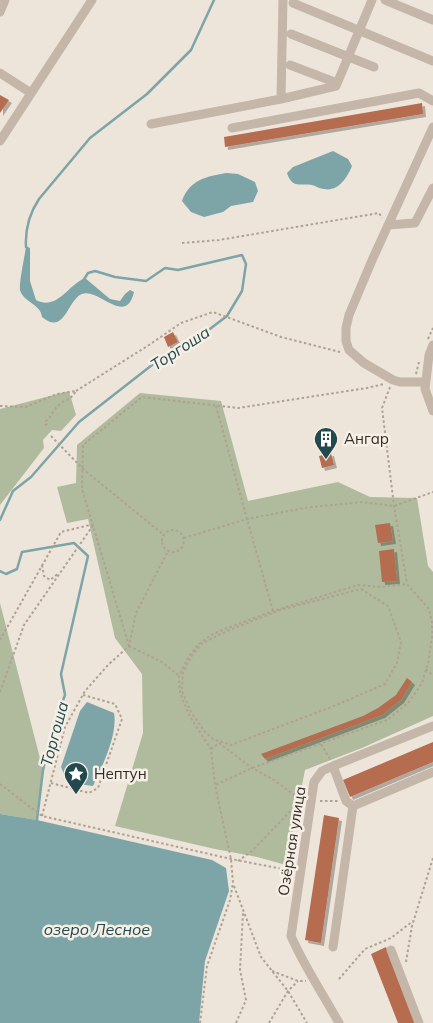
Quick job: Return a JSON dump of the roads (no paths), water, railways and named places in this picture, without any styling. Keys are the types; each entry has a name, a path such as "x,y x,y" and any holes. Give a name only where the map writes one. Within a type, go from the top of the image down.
{"street":[{"path":"0,12 5,0"},
{"path":"0,140 92,0"},
{"path":"281,99 283,0"},
{"path":"151,124 281,99 336,86 372,0"},
{"path":"385,0 433,20"},
{"path":"293,3 433,61"},
{"path":"291,34 374,67"},
{"path":"290,65 338,83"},
{"path":"0,73 31,93"},
{"path":"232,128 420,93 433,101"},
{"path":"425,382 400,382 393,380 364,363 349,350 346,341 346,328 349,315 433,127"},
{"path":"388,225 414,224 433,188"},
{"path":"433,344 429,355 424,389 433,411"},
{"name":"Озёрная улица","path":"339,1023 316,981 301,959 291,936 314,782 322,771 433,726"},
{"path":"333,766 350,804 333,947"},
{"path":"350,804 433,772"},
{"path":"391,950 420,1023"}],"water":[{"path":"333,151 348,159 352,166 345,179 338,186 322,189 312,185 294,183 289,178 287,173 293,167"},
{"path":"227,173 238,174 255,182 258,191 253,202 231,206 223,212 204,217 191,212 182,201 189,188 200,180"},
{"path":"26,246 30,248 30,281 36,300 50,302 56,300 85,278 110,299 120,301 130,290 134,292 130,302 125,306 119,306 96,296 82,294 77,297 61,320 50,322 42,317 39,309 20,290"},
{"path":"87,702 114,713 115,721 108,750 93,786 78,784 66,779 61,767 80,711"},
{"name":"озеро Лесное","path":"0,814 37,820 212,860 226,868 229,891 205,961 199,1023 0,1023"}],"waterway":[{"name":"Торгоша","path":"26,247 28,222 39,199 90,138 147,94 191,50 214,0"},
{"name":"Торгоша","path":"0,520 13,491 31,477 79,422 161,358 190,344 227,316 242,291 246,264 242,255 178,270 165,268 146,281 115,277 95,271 88,273 83,281"},
{"name":"Торгоша","path":"0,571 6,574 17,569 22,552 74,543 88,556 61,674 65,695 54,725 43,770 37,820"}],"place":[{"name":"Ангар","path":"326,460"},
{"name":"Нептун","path":"76,795"}]}
